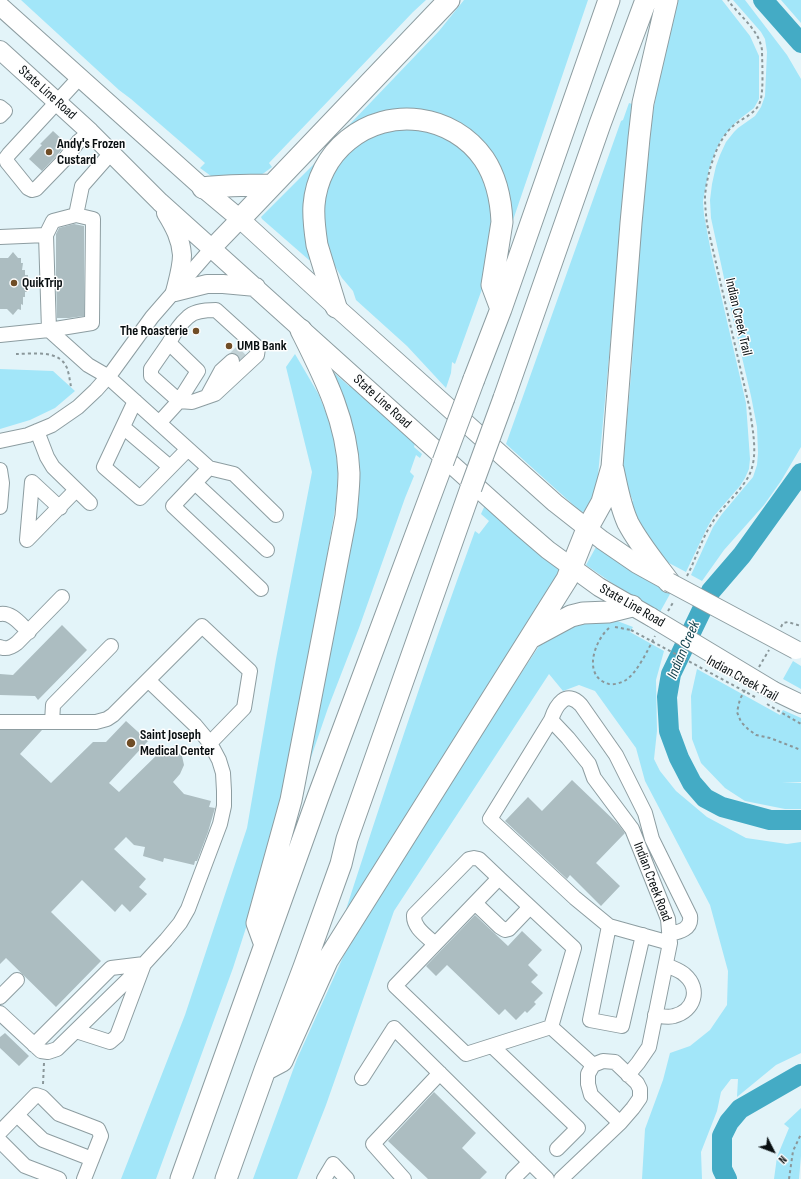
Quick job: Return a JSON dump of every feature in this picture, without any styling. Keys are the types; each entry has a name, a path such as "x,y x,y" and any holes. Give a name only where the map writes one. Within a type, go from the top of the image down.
{"highway":[{"path":"240,219 449,0"},
{"path":"181,1179 318,797 500,309 609,0"},
{"path":"226,1179 339,871 348,839 460,519 646,0"},
{"path":"265,1070 282,1061 328,961 563,586 587,530 602,502 612,467 630,223 643,103 667,0"},
{"path":"336,306 317,244 314,206 321,178 333,154 354,135 376,124 400,118 422,120 442,125 461,135 484,159 489,168 496,187 502,213 502,222 492,285 500,309"},
{"path":"203,188 225,185 233,187 272,185"},
{"path":"265,945 257,923 292,800 346,516 349,491 349,472 343,428 338,411 325,379 301,330"},
{"path":"612,467 621,505 628,522 638,540 676,588"},
{"path":"530,638 571,616 582,613 608,612 632,606"}],"main road":[{"path":"0,6 587,530 620,553 676,588 798,652"},
{"name":"State Line Road","path":"0,50 90,132 160,202 548,550 599,588 632,606 659,616 768,701 801,704"},
{"path":"160,202 178,236 182,255 175,292 207,284 256,287"},
{"path":"212,248 240,219"}],"street":[{"path":"80,78 9,154 6,158 7,162 10,167 30,186 34,186 66,153 73,149 78,142 90,132"},
{"path":"0,107 5,111 0,116"},
{"path":"76,215 82,186 111,154"},
{"path":"0,336 48,330 92,323 93,219 76,215 53,221 46,235 48,330 88,365 108,376 209,468 234,474 276,515"},
{"path":"0,238 46,235"},
{"path":"0,441 28,435 52,425 78,407 108,376 152,317 212,248"},
{"path":"210,310 216,310 248,346 258,348 257,355 216,394 192,402 179,401 151,376 151,369 169,343 172,336 189,316 210,310"},
{"path":"159,423 179,401 198,371 169,343"},
{"path":"206,397 221,371 232,361"},
{"path":"136,401 104,467 140,498 188,449"},
{"path":"123,427 170,467"},
{"path":"37,431 47,457 53,467 90,503"},
{"path":"209,468 173,506 261,589"},
{"path":"0,470 2,483 0,507"},
{"path":"195,483 267,550"},
{"path":"60,508 76,490"},
{"path":"0,647 10,648 17,644 62,597"},
{"path":"0,614 2,613 13,616 29,632"},
{"path":"0,722 96,722 107,719 113,715 202,626 250,671 244,708 210,742"},
{"path":"52,722 53,705 111,646"},
{"path":"0,1013 39,1048 48,1052 57,1049 144,964 180,923 188,909 220,824 224,806 223,773 219,760 210,742 195,725 148,680"},
{"path":"573,698 582,705 616,755 645,813 652,839 690,916 691,921 688,927 670,938 643,935 609,926 575,898 490,819 551,720 554,712 562,701 573,698"},
{"name":"Indian Creek Road","path":"551,720 589,764 594,778 632,829 668,920 670,938 666,966 649,1047 638,1064 628,1075"},
{"path":"435,944 416,926 414,915 469,859 479,859 574,948 551,1027"},
{"path":"499,878 395,986 466,1054 551,1027"},
{"path":"475,903 505,930 509,929 530,907"},
{"path":"609,926 590,1020 622,1026 643,935"},
{"path":"76,1031 110,1042 117,1036 144,964"},
{"path":"39,1048 111,968 144,964"},
{"path":"655,1015 666,1017 674,1016 688,1007 693,999 694,989 691,981 685,974 666,966"},
{"path":"0,997 17,980"},
{"path":"551,1027 593,1065"},
{"path":"362,1078 394,1028 547,1179"},
{"path":"492,1046 578,1128 557,1149"},
{"path":"561,1179 620,1123 640,1098 640,1089 637,1083 615,1062 603,1060 593,1065 588,1074 588,1084 591,1095 620,1123"},
{"path":"404,1179 373,1144 440,1073"},
{"path":"0,1132 36,1095 42,1097 60,1114 98,1129 101,1136 84,1179"},
{"path":"17,1115 43,1140 92,1158"},
{"path":"0,1141 25,1166 59,1179"},
{"path":"513,1179 530,1162"},
{"path":"324,1179 334,1164 347,1179"}],"path":[{"name":"Indian Creek Trail","path":"659,616 676,588 693,566 698,550 716,516 745,482 753,468 753,433 750,410 705,210 707,183 717,149 723,138 732,128 756,109 760,103 762,95 761,42 755,31 728,0"},
{"path":"16,354 49,354 63,360 68,370 71,387"},
{"name":"Indian Creek Trail","path":"655,636 632,675 626,681 612,685 604,683 594,674 593,664 596,648 600,639 608,628 615,627 631,630 768,701 801,724"},
{"path":"39,1048 42,1097"},
{"path":"789,1179 793,1151 801,1134"}],"shaded area":[{"path":"21,0 426,0 269,163 272,167 255,178 222,180 211,176 200,168 205,163 119,90"},
{"path":"464,0 588,0 511,226 505,205 452,124 353,127 350,124 439,31"},
{"path":"678,0 722,0 750,36 759,56 759,99 754,108 737,121 722,138 709,169 703,201 711,252 746,403 750,459 749,469 740,486 713,517 686,572 667,562 654,550 628,503 633,501 626,485 623,467 632,363 636,278 652,118 661,67"},
{"path":"733,0 745,0 787,55 801,79 801,447 781,481 764,505 724,550 702,581 691,575 713,527 753,477 757,465 758,453 757,427 711,218 710,200 716,166 726,142 738,128 755,116 761,107 765,96 767,52 765,39 761,32"},
{"path":"781,0 801,0 801,23"},
{"path":"629,103 635,105 626,175 597,486 591,504 583,512 580,511 506,444 621,121 623,120"},
{"path":"406,126 450,138 475,161 488,188 494,222 486,278 455,364 452,362 451,373 446,388 407,346 356,300 353,291 342,278 332,261 322,226 324,191 338,161 364,138"},
{"path":"316,162 319,166 315,258 309,260 261,217"},
{"path":"295,354 319,395 333,431 338,470 336,503 318,610 275,838 233,968 156,1179 121,1179 185,1015 247,828 276,659 312,472 286,367"},
{"path":"0,369 53,371 75,391 55,408 30,420 0,429"},
{"path":"332,371 349,386 350,385 415,443 414,447 422,454 420,458 416,455 410,472 414,476 359,628 328,708 304,778 349,526"},
{"path":"485,505 560,572 340,928 372,828 475,531 479,534 489,521 481,514"},
{"path":"596,547 670,594 660,612 625,592 586,565"},
{"path":"612,619 633,627 630,632 664,651 656,680 657,731 654,759 660,771 676,791 707,817 746,838 787,844 801,842 801,1053 776,1065 737,1097 738,1079 731,1079 721,1092 717,1111 701,1152 702,1179 642,1179 645,1129 663,1080 670,1053 690,1046 710,1030 727,1005 728,971 710,905 645,781 636,748 595,691 579,685 563,691 549,674 394,911 326,1105 297,1179 253,1179 297,1059 344,955 441,794 541,643 567,623"},
{"path":"793,661 801,666 801,689 783,679"},
{"path":"697,669 780,715 783,710 801,718 801,782 782,783 801,783 801,809 785,809 745,801 725,788 701,763 692,739 691,696"},
{"path":"801,1108 801,1156 799,1179 774,1179 777,1157 789,1128 784,1124"}],"building":[{"name":"Andy's Frozen Custard","path":"53,131 64,141 63,143 65,145 42,171 29,159 42,145 40,144"},
{"name":"QuikTrip","path":"74,224 84,226 84,316 57,318 56,234 59,228"},
{"name":"QuikTrip","path":"13,252 18,258 21,258 21,263 23,263 22,270 25,270 25,275 28,275 27,292 25,292 25,297 23,297 23,305 21,304 21,310 18,309 13,315 7,309 0,309 0,258 8,258"},
{"path":"62,625 87,650 38,700 35,696 0,695 0,674 13,675"},
{"path":"126,721 148,741 109,783 119,792 162,750 172,749 182,756 184,765 180,774 173,782 184,794 211,801 209,807 215,808 208,832 194,865 164,858 163,862 143,856 145,847 134,845 126,837 114,849 146,879 139,887 147,894 130,912 122,904 115,912 82,880 51,912 101,961 56,1007 6,958 0,964 0,730 42,730 20,754 51,783 93,742 106,742"},
{"path":"572,780 618,824 625,833 596,863 620,886 601,906 570,875 567,879 505,821 528,797 542,811"},
{"path":"475,915 508,946 522,931 542,950 528,965 538,975 531,982 543,993 534,1002 536,1004 527,1013 525,1011 516,1020 505,1009 499,1015 447,965 436,976 426,966"},
{"path":"5,1033 29,1056 19,1066 0,1048 0,1037"},
{"path":"434,1092 476,1133 462,1148 487,1172 480,1179 428,1179 388,1141"}],"waterway":[{"name":"Indian Creek","path":"763,0 801,43"},
{"name":"Indian Creek","path":"801,473 742,555 711,591 671,674 667,697 669,731 679,758 692,783 705,798 722,807 770,820 801,820"},
{"name":"Indian Creek","path":"727,1179 722,1169 722,1136 729,1122 740,1109 801,1074"}],"tunnel":[{"path":"232,361 244,349"}],"place":[{"name":"Andy's Frozen Custard","path":"49,152"},
{"name":"QuikTrip","path":"14,283"},
{"name":"The Roasterie","path":"196,331"},
{"name":"UMB Bank","path":"229,346"},
{"name":"Saint Joseph Medical Center","path":"131,743"}]}
